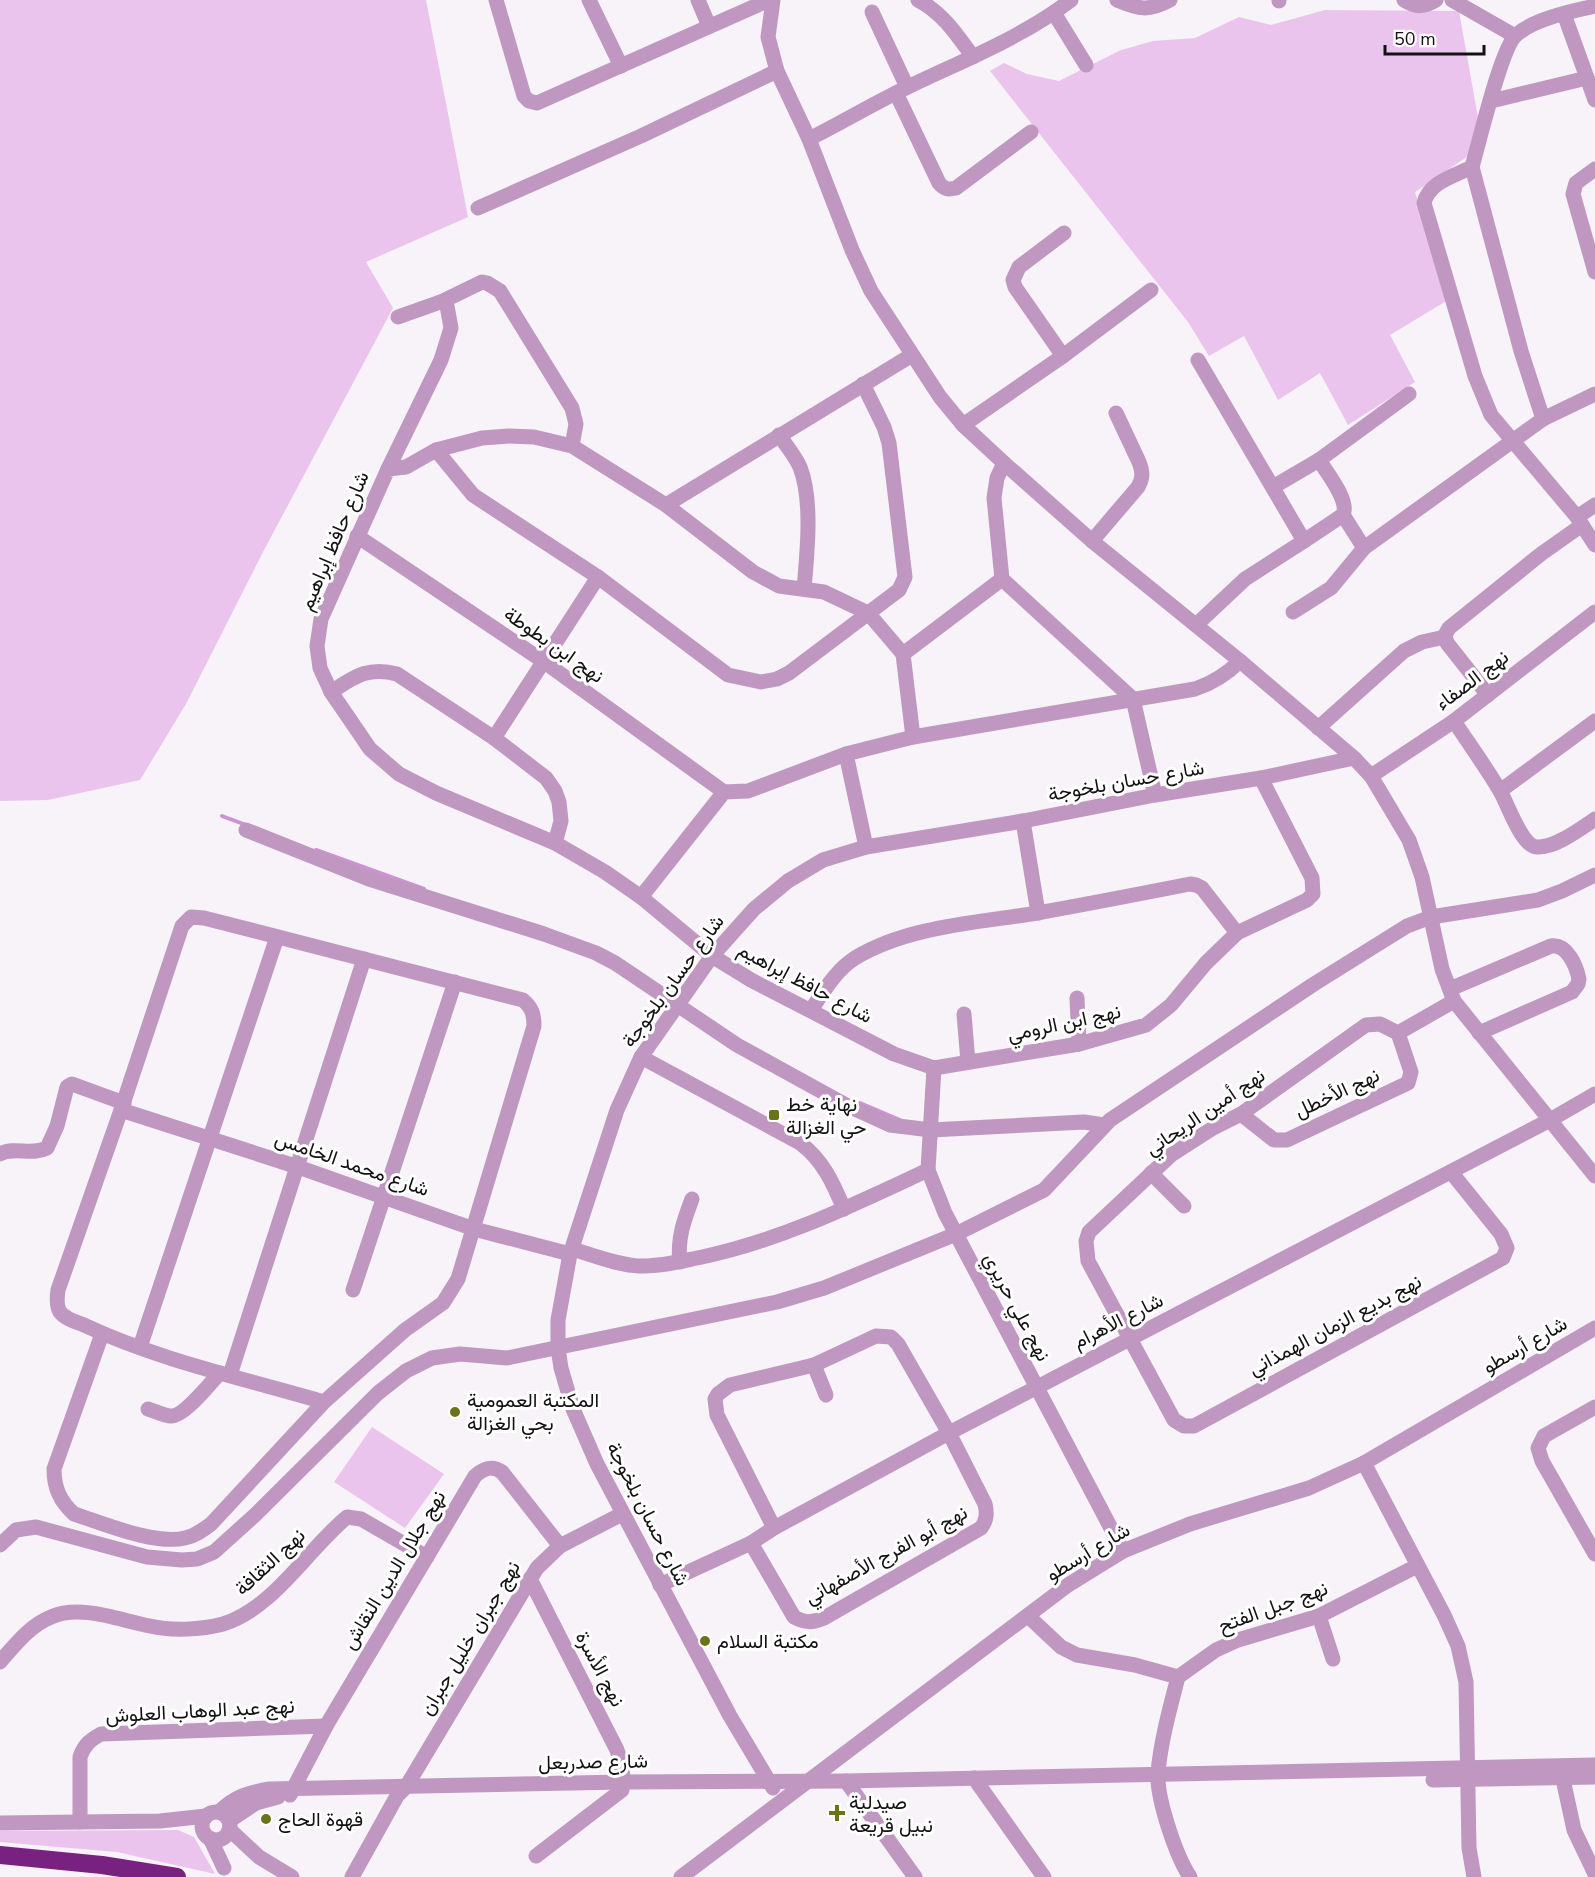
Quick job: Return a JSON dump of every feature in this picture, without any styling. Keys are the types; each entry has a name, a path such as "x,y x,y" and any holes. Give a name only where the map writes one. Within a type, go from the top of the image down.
{"highway":[{"path":"0,1856 102,1865 177,1877"}],"street":[{"path":"496,0 524,96 537,104 771,0 768,37 777,71 809,139 871,291 940,397 963,425 1092,541 1354,758 1371,776 1409,840 1422,877 1442,969 1452,995 1479,1033 1595,1176"},
{"path":"589,0 621,66"},
{"path":"698,0 709,26"},
{"path":"918,0 945,20 973,57"},
{"path":"809,139 902,90 973,57 1054,13 1071,0"},
{"path":"1117,0 1136,8 1149,9 1170,0"},
{"path":"1412,2 1425,6 1436,0"},
{"path":"1452,0 1515,36"},
{"path":"1543,419 1518,340 1472,167 1505,54 1515,36 1548,19 1595,6"},
{"path":"872,12 939,183 943,188 956,188 1031,132"},
{"path":"1054,13 1086,65"},
{"path":"1564,14 1595,100"},
{"path":"478,208 641,136 777,71"},
{"path":"1491,101 1587,78"},
{"path":"1472,167 1438,183 1430,190 1424,203 1483,398 1491,415 1580,521 1595,545"},
{"path":"1595,169 1576,183 1573,194 1595,272"},
{"path":"1062,356 1015,287 1013,280 1019,267 1064,233"},
{"path":"398,318 443,301 482,282 500,291 572,408 576,424 572,446"},
{"path":"963,425 1151,290"},
{"path":"388,469 441,360 451,328 447,306 443,301"},
{"path":"666,505 912,355"},
{"path":"1198,360 1304,541"},
{"path":"436,450 472,495 598,578 728,675 762,682 777,679 789,673 899,590 905,577 889,443 884,427 863,384"},
{"path":"1273,487 1319,460 1409,394"},
{"path":"1293,612 1331,588 1364,548 1543,419 1595,394"},
{"path":"1092,541 1138,488 1142,480 1139,462 1116,413"},
{"path":"779,435 797,461 807,507 808,541 804,589"},
{"name":"شارع حافظ إبراهيم","path":"868,613 832,595 779,586 753,572 666,505 572,446 534,437 509,436 482,438 436,450 406,466 388,469 321,620 317,646 320,668 331,692 370,749 399,774 436,793 555,843 605,872 641,897 712,956 751,980 894,1054 916,1064 934,1068"},
{"path":"1196,625 1245,579 1343,515 1344,502 1319,460"},
{"path":"1004,463 997,478 994,498 1002,579 1133,699 1155,795"},
{"path":"1488,695 1447,643 1445,637 1449,628 1541,554 1595,505"},
{"path":"1343,515 1364,548"},
{"name":"نهج ابن بطوطة","path":"357,536 543,661 724,792"},
{"path":"494,738 598,578"},
{"path":"903,654 1002,579"},
{"name":"نهج الصفاء","path":"1371,776 1454,721 1595,612"},
{"path":"868,613 903,654 913,737"},
{"path":"1318,728 1404,651 1422,642 1445,637"},
{"path":"641,897 724,792 754,789 846,754 913,737 1195,689 1226,675 1240,662"},
{"path":"331,692 363,674 384,671 397,675 494,738 546,778 555,791 561,821 555,843"},
{"path":"1454,721 1500,791 1522,835 1531,845 1538,847 1568,837 1595,819"},
{"path":"1500,791 1595,721"},
{"path":"846,754 866,847"},
{"name":"شارع حسان بلخوجة","path":"772,1784 730,1716 622,1514 573,1409 561,1368 558,1320 571,1252 617,1110 641,1057 712,956 753,909 788,881 823,860 866,847 1261,778 1354,758"},
{"name":"نهج ابن الرومي","path":"934,1068 1079,1044 1125,1033 1146,1025 1171,1005 1206,963 1237,933 1307,900 1314,887 1312,878 1261,778"},
{"path":"1023,821 1038,913"},
{"path":"246,830 369,879 596,952 737,1045 846,1106 890,1125 931,1130 1084,1122 1104,1125"},
{"path":"0,1545 16,1530 36,1527 164,1560 197,1559 214,1552 255,1515 378,1393 406,1371 432,1358 460,1354 507,1358 777,1302 824,1288 956,1234 1044,1190 1104,1125 1375,944 1407,926 1431,917 1538,900 1595,875"},
{"path":"811,1010 836,973 856,958 886,943 920,933 1196,885 1202,888 1237,933"},
{"path":"102,1334 54,1469 54,1482 66,1507 74,1514 157,1539 186,1538 200,1532 211,1524 324,1402 405,1330 442,1303 458,1279 534,1026 531,1007 523,1000 204,918 190,917 182,926 57,1297 59,1310 65,1316 102,1334 225,1374 324,1402"},
{"path":"140,1347 277,937"},
{"path":"1398,1034 1452,995 1551,945 1557,945 1566,951 1579,979 1572,992 1479,1033"},
{"path":"148,1409 172,1417 179,1414 225,1374 298,1167 364,959"},
{"path":"353,1290 455,982"},
{"path":"1077,998 1079,1044"},
{"path":"963,1014 968,1062"},
{"name":"نهج أمين الريحاني","path":"1130,1339 1088,1261 1086,1240 1089,1232 1171,1155 1213,1128 1241,1114 1366,1025 1380,1024 1398,1034"},
{"name":"نهج الأخطل","path":"1241,1114 1274,1140 1287,1140 1408,1083 1411,1072 1398,1034"},
{"path":"641,1057 811,1151 822,1164 844,1209"},
{"name":"نهج علي حريري","path":"934,1068 928,1170 945,1213 1123,1551"},
{"name":"شارع محمد الخامس","path":"0,1154 15,1150 32,1152 47,1148 57,1126 67,1087 72,1084 122,1107 208,1139 298,1167 474,1228 636,1266 680,1262 740,1249 844,1209 928,1170"},
{"name":"شارع الأهرام","path":"660,1585 751,1543 774,1528 950,1433 1550,1120 1595,1094"},
{"name":"نهج بديع الزمان الهمذاني","path":"1130,1339 1174,1420 1184,1426 1194,1426 1503,1258 1507,1248 1501,1234 1451,1172"},
{"path":"1151,1173 1184,1206"},
{"path":"680,1262 678,1247 692,1199"},
{"name":"شارع أرسطو","path":"681,1877 1068,1585 1123,1551 1190,1524 1309,1488 1364,1463 1595,1328"},
{"path":"774,1528 717,1415 715,1399 730,1385 814,1365 876,1336 891,1337 898,1344 950,1433"},
{"path":"814,1365 826,1395"},
{"path":"1593,1547 1542,1461 1538,1448 1544,1436 1595,1407"},
{"name":"نهج أبو الفرج الأصفهاني","path":"751,1543 794,1617 811,1622 824,1618 981,1528 987,1513 985,1504 950,1433"},
{"path":"1364,1463 1458,1646 1466,1682 1469,1848 1474,1877"},
{"name":"نهج جلال الدين النقاش","path":"291,1793 326,1726 475,1476 481,1470 489,1467 502,1472 560,1546"},
{"name":"نهج جبران خليل جبران","path":"352,1877 537,1568 560,1546 622,1514"},
{"name":"نهج الثقافة","path":"0,1662 20,1638 36,1625 52,1616 73,1612 102,1615 152,1627 182,1628 221,1624 238,1618 262,1602 347,1517 361,1519 427,1557"},
{"name":"نهج جبل الفتح","path":"1178,1677 1216,1650 1238,1640 1319,1616 1417,1566"},
{"name":"نهج الأسرة","path":"530,1579 617,1750 622,1764 623,1786"},
{"path":"1028,1616 1061,1647 1077,1655 1135,1665 1178,1677 1165,1726 1158,1778 1170,1832 1184,1868 1190,1877"},
{"path":"1319,1616 1333,1659"},
{"name":"نهج عبد الوهاب العلوش","path":"80,1822 80,1757 84,1747 91,1739 101,1734 326,1726"},
{"path":"1561,1772 1595,1765"},
{"path":"1561,1772 1595,1777"},
{"path":"1561,1772 1574,1830 1595,1874"},
{"name":"شارع صدربعل","path":"216,1825 234,1799 244,1794 270,1789 291,1793 402,1792 623,1786 1561,1772"},
{"path":"977,1782 1044,1877"},
{"path":"848,1784 915,1877"},
{"path":"536,1856 623,1786"},
{"path":"0,1823 160,1821 216,1825 259,1857 292,1877"},
{"path":"216,1825 224,1868"}],"shaded area":[{"path":"0,0 426,0 468,217 366,262 393,308 263,552 186,704 140,780 48,800 0,801"},
{"path":"1325,10 1459,11 1483,146 1415,192 1448,300 1390,335 1415,382 1348,425 1320,373 1278,400 1244,336 1209,356 1188,322 990,71 1004,63 1027,74 1059,81 1121,50 1153,41 1195,38 1239,17 1271,25"},
{"path":"372,1427 444,1474 405,1528 334,1482"},
{"path":"178,1830 194,1837 215,1874 117,1852 0,1842 0,1831"}],"waterway":[{"path":"222,816 246,825"},
{"path":"316,850 424,889"},
{"path":"860,1103 900,1120"}],"place":[{"name":"نهاية خط حي الغزالة","path":"774,1115"},
{"name":"المكتبة العمومية بحي الغزالة","path":"455,1412"},
{"name":"مكتبة السلام","path":"705,1641"},
{"name":"صيدلية نبيل قريعة","path":"837,1813"},
{"name":"قهوة الحاج","path":"266,1819"}]}
